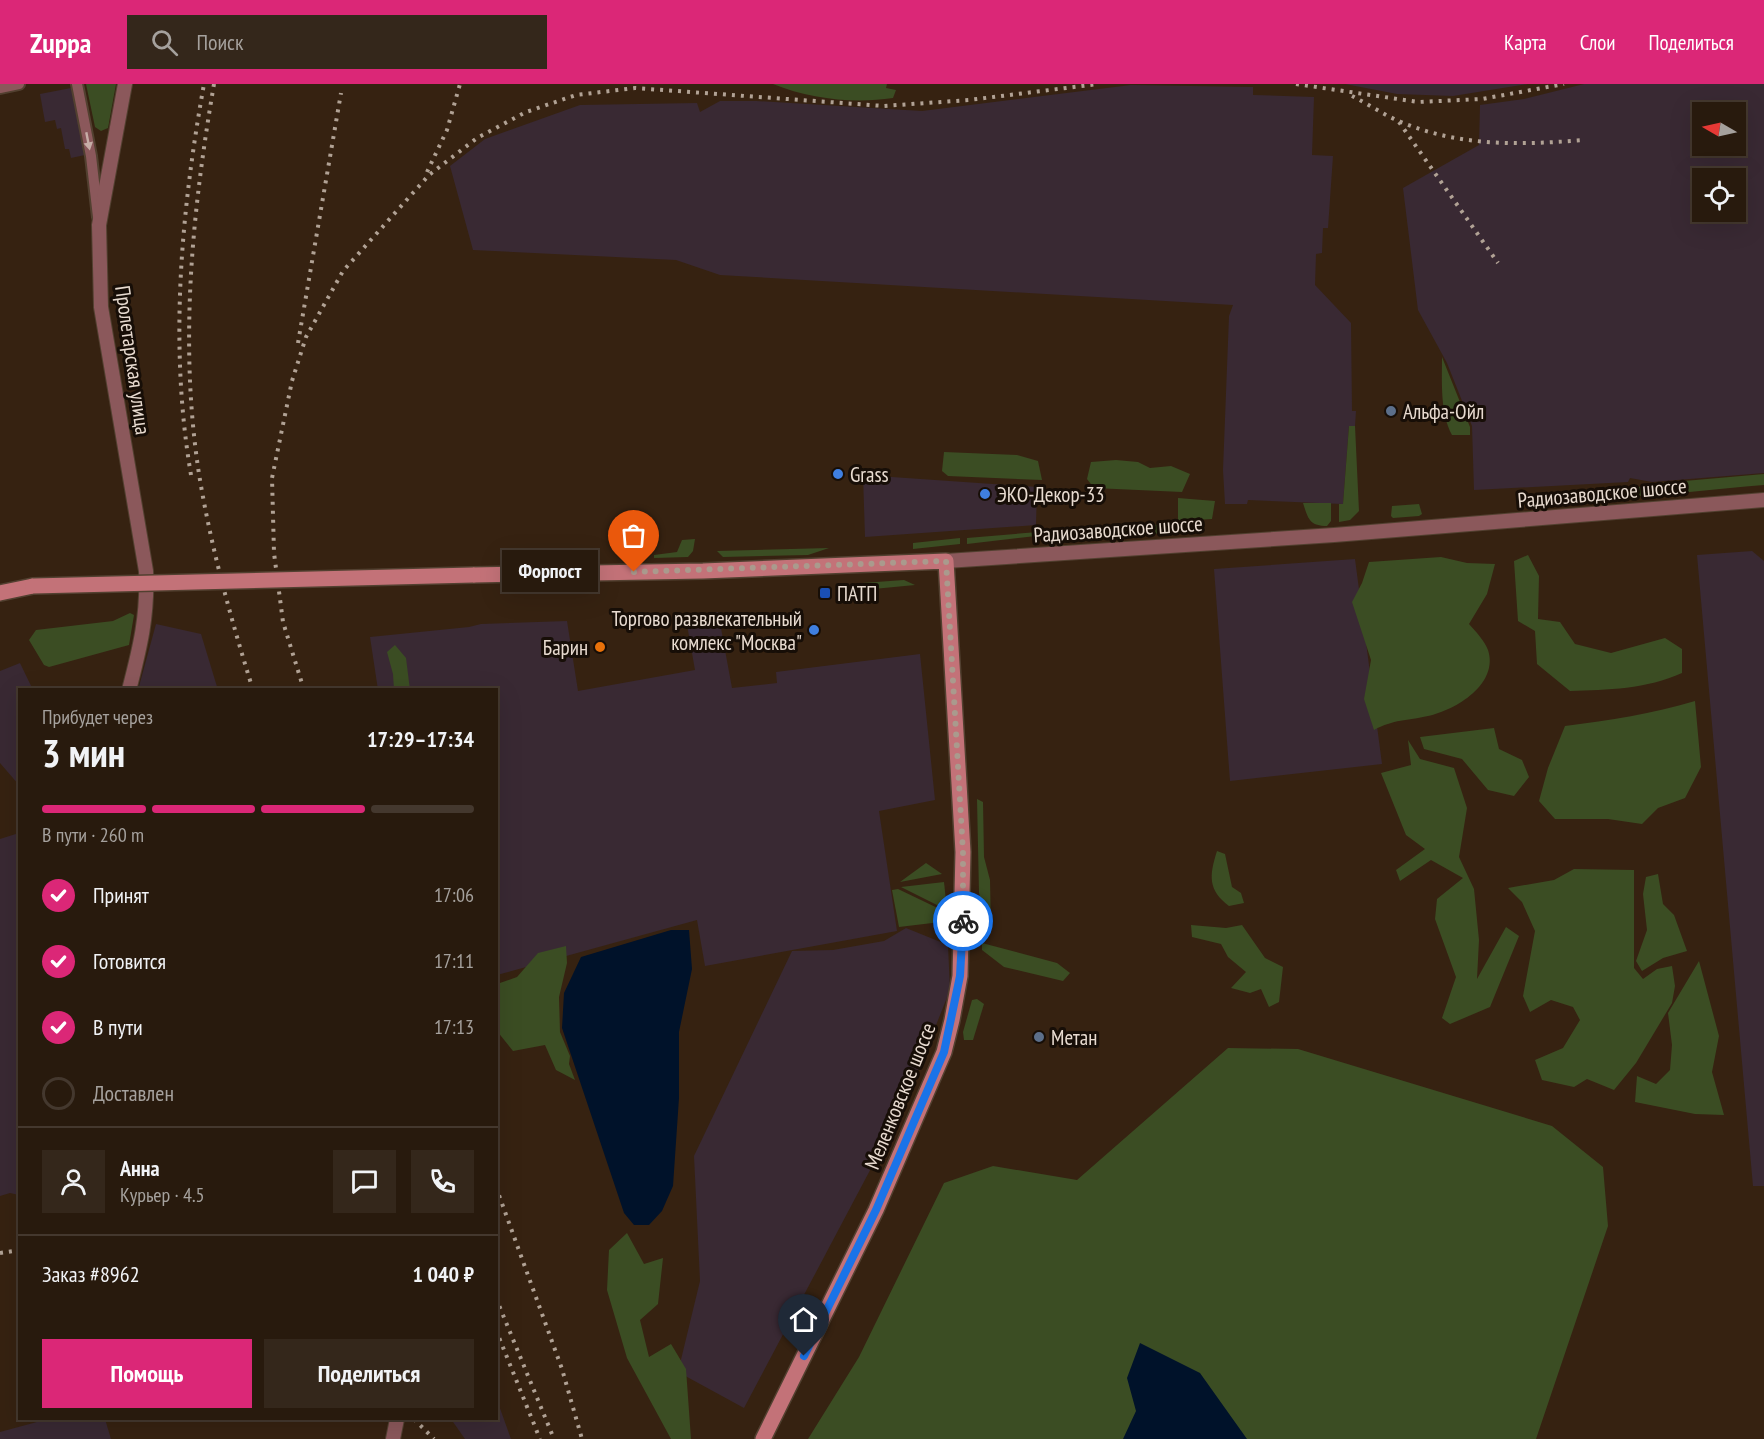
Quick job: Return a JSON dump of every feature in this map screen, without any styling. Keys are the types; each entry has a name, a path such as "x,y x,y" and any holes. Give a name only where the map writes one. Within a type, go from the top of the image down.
{"main road":[{"name":"Радиозаводское шоссе","path":"0,592 33,586 703,571 946,561"},
{"name":"Меленковское шоссе","path":"763,1439 876,1210 944,1052 952,1020 960,965 963,852 946,561"}],"street":[{"path":"0,88 19,84"},
{"path":"77,84 91,156 99,225"},
{"name":"Пролетарская улица","path":"125,84 99,225 101,307 146,571 148,601 145,630 130,688"},
{"name":"Радиозаводское шоссе","path":"946,561 1334,535 1764,500"},
{"path":"393,1439 397,1420"}],"shaded area":[{"path":"1345,84 1528,84 1453,96 1397,94"},
{"path":"1584,84 1764,84 1764,473 1652,482 1630,478 1628,482 1474,490 1472,426 1447,363 1418,310 1403,188 1479,145 1480,105 1524,99"},
{"path":"1131,85 1253,87 1253,95 1314,97 1312,155 1333,156 1328,228 1323,228 1322,253 1316,254 1315,285 1351,323 1352,411 1356,411 1355,426 1349,426 1343,504 1248,500 1247,504 1225,504 1223,470 1229,316 1233,305 720,275 676,260 473,250 450,166 485,139 580,105 697,103 700,112 720,101 756,101 922,111"},
{"path":"71,88 85,155 71,158 69,149 65,149 61,128 57,129 55,120 45,122 40,94"},
{"path":"863,475 1037,487 1036,525 865,537"},
{"path":"1752,551 1764,561 1764,1186 1753,1186 1697,555"},
{"path":"1355,559 1382,764 1230,781 1214,569"},
{"path":"718,612 732,688 777,683 776,672 920,654 935,800 879,811 897,931 705,966 697,920 498,975 498,688 378,688 370,637 481,624 567,621 578,691 695,670 686,619 693,615"},
{"path":"156,624 201,634 217,688 139,688"},
{"path":"20,663 32,688 18,688 18,784 0,763 0,671"},
{"path":"18,833 18,1195 10,1193 0,1196 0,839"},
{"path":"906,928 948,945 950,990 903,1108 744,1408 678,1372 700,1281 694,1156 792,951 833,950 884,941"},
{"path":"498,1403 511,1439 465,1439 452,1420 498,1420"},
{"path":"44,1420 105,1420 111,1439 0,1439 0,1432"}],"green space":[{"path":"86,84 116,84 108,128 101,131 95,127"},
{"path":"773,84 887,84 886,88 896,90 893,98 848,100 817,97"},
{"path":"1442,357 1470,427 1470,435 1452,435 1448,426 1442,397"},
{"path":"1349,426 1355,426 1359,511 1350,520 1339,522 1339,504 1343,504"},
{"path":"944,452 1017,455 1038,461 1042,480 948,476 942,471"},
{"path":"1116,460 1138,462 1150,468 1171,466 1190,474 1182,492 1094,488 1087,479 1091,462"},
{"path":"1764,474 1764,485 1620,497 1620,492 1650,484"},
{"path":"1178,498 1215,501 1212,519 1178,521"},
{"path":"1303,503 1331,503 1331,521 1327,526 1316,525 1308,517"},
{"path":"1419,504 1422,514 1419,516 1393,518 1391,516 1392,506"},
{"path":"1177,524 1177,532 1095,538 1092,527"},
{"path":"1038,532 1036,536 967,544 967,538"},
{"path":"960,538 960,544 913,549 913,543"},
{"path":"695,539 693,551 688,557 654,558 654,555 677,552 682,540"},
{"path":"829,548 808,555 723,557 717,551"},
{"path":"1528,555 1539,576 1538,619 1560,622 1575,644 1611,653 1665,638 1682,649 1682,673 1641,685 1570,691 1537,664 1535,631 1518,621 1514,561"},
{"path":"1441,557 1467,563 1495,564 1487,594 1469,624 1488,650 1490,662 1487,674 1473,694 1451,708 1428,716 1388,724 1374,730 1364,699 1371,660 1352,602 1369,562"},
{"path":"904,580 915,585 863,590 862,583"},
{"path":"130,613 134,615 129,645 49,667 44,665 29,640 36,630 113,621"},
{"path":"395,645 406,658 410,688 394,688 387,652"},
{"path":"1695,701 1701,767 1685,798 1658,808 1642,824 1608,819 1555,819 1539,801 1548,768 1565,726 1647,713"},
{"path":"1494,728 1499,749 1522,760 1529,777 1514,796 1488,790 1462,759 1424,749 1420,737"},
{"path":"1408,740 1420,759 1454,768 1467,808 1459,857 1474,889 1479,940 1477,979 1506,927 1519,936 1490,1007 1450,1024 1442,1018 1456,977 1435,919 1437,899 1463,878 1431,860 1400,881 1396,870 1425,849 1406,835 1381,773 1411,765"},
{"path":"977,799 983,802 984,857 990,880 991,929 979,931 983,907 979,893"},
{"path":"1217,851 1225,854 1232,887 1241,893 1244,903 1229,906 1217,894 1212,875"},
{"path":"926,863 942,874 900,882"},
{"path":"1574,869 1634,870 1634,968 1643,979 1657,969 1672,966 1675,986 1672,1003 1636,1063 1614,1090 1587,1079 1574,1087 1542,1080 1535,1060 1563,1048 1580,1020 1573,1007 1551,1000 1530,1012 1523,996 1535,931 1522,902 1508,888 1554,880"},
{"path":"1658,874 1663,904 1674,915 1687,951 1663,958 1642,971 1636,961 1647,930 1643,894 1646,877"},
{"path":"944,882 947,910 901,887"},
{"path":"898,889 948,913 949,921 899,927 892,890"},
{"path":"1191,925 1226,928 1242,925 1265,958 1283,967 1279,1002 1269,1007 1261,989 1250,993 1231,988 1246,972 1228,957 1221,944 1192,937"},
{"path":"982,943 1057,963 1070,973 1063,981 1004,967 982,950"},
{"path":"566,946 567,963 559,997 560,1032 570,1056 569,1064 575,1080 556,1070 545,1045 513,1051 498,1032 498,984 517,977 538,953"},
{"path":"1699,961 1719,1036 1712,1072 1724,1115 1695,1114 1635,1102 1637,1076 1656,1084 1670,1070 1672,1045 1668,1013"},
{"path":"977,999 984,1004 973,1040 964,1040 963,1032 972,1000"},
{"path":"1228,1048 1298,1049 1552,1126 1603,1167 1608,1226 1536,1439 808,1439 859,1357 944,1183 993,1166 1077,1180"},
{"path":"627,1233 644,1264 663,1258 658,1304 640,1320 649,1357 671,1344 686,1369 691,1439 671,1439 627,1358 607,1290 609,1250"}],"water":[{"path":"671,930 689,930 692,969 679,1032 679,1098 673,1186 662,1211 649,1225 634,1225 624,1213 562,1028 564,993 581,957"},
{"path":"1140,1343 1200,1373 1247,1439 1123,1439 1136,1411 1127,1378"}],"railway":[{"path":"191,475 184,426 179,328 189,181 204,84"},
{"path":"214,84 194,230 189,327 193,425 209,529 252,688"},
{"path":"427,172 447,130 460,84"},
{"path":"303,688 283,622 274,553 272,478 292,381 306,337 343,271 429,175 477,138 526,112 576,95 635,88 884,106 969,100 1098,84"},
{"path":"1296,84 1418,102 1482,99 1564,84"},
{"path":"298,343 341,93"},
{"path":"1352,96 1401,122 1446,136 1514,143 1584,140"},
{"path":"1399,122 1498,263"},
{"path":"498,1193 562,1369 582,1439"},
{"path":"0,1253 18,1250"},
{"path":"498,1303 554,1439"},
{"path":"498,1335 540,1439"},
{"path":"415,1420 434,1439"}],"way so far":[{"path":"634,572 946,561 963,852 963,921"}],"place":[{"name":"Альфа-Ойл","path":"1391,411"},
{"name":"Grass","path":"838,474"},
{"name":"ЭКО-Декор-33","path":"985,494"},
{"name":"Форпост","path":"634,572"},
{"name":"ПАТП","path":"825,593"},
{"name":"Торгово развлекательный комлекс \"Москва\"","path":"814,630"},
{"name":"Барин","path":"600,647"},
{"name":"Метан","path":"1039,1037"}],"route":[{"path":"804,1356 876,1210 944,1052 960,976 963,921"}]}
